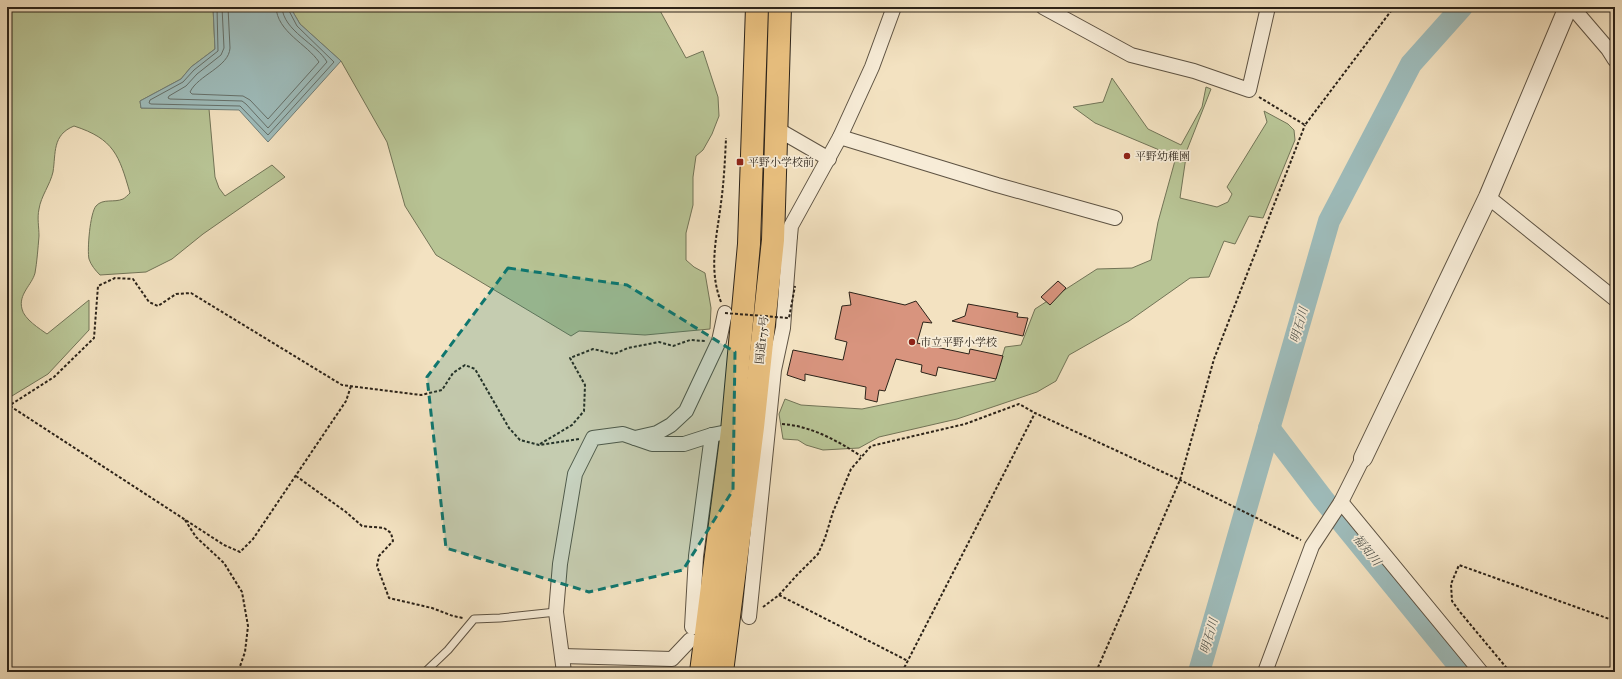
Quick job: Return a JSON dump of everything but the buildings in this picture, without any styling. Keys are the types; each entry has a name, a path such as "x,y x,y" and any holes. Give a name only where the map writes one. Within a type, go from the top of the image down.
{"highway":[{"name":"国道175号","path":"701,672 698,634 722,433 749,244 757,7"},
{"name":"国道175号","path":"722,672 753,427 781,238 777,129 780,7"}],"street":[{"path":"749,617 774,370 783,328 781,238 791,226 840,137 872,67 894,7"},
{"path":"1043,7 1131,55 1194,71 1249,90 1268,7"},
{"path":"1266,672 1312,546 1341,502 1488,197 1568,7"},
{"path":"1572,7 1608,49 1615,60"},
{"path":"777,129 829,159"},
{"path":"840,137 997,185 1115,218"},
{"path":"1488,197 1615,299"},
{"path":"635,438 657,433 671,425 686,411 718,341 724,313"},
{"path":"564,672 556,612 560,564 575,474 593,438 623,434 652,444 684,444 722,433"},
{"path":"1341,502 1481,672"},
{"path":"562,656 672,659 698,634"}],"lane":[{"path":"425,672 448,650 474,619 500,618 556,612"}],"path":[{"path":"1096,672 1180,480 1214,359 1305,125 1394,7"},
{"path":"1249,90 1305,125"},
{"path":"726,138 722,202 715,239 714,258 715,288 724,313 789,318 795,286"},
{"path":"7,408 54,377 94,338 98,286 115,278 133,279 149,302 158,306 176,294 190,293 342,385 421,395 442,390 453,373 465,365 475,369 509,428 520,440 539,445 565,440 593,438"},
{"path":"539,445 572,425 584,411 585,385 570,358 593,349 614,354 628,348 659,342 673,346 690,340 718,341"},
{"path":"10,406 224,545 240,552 253,539 296,476 346,401 351,386"},
{"path":"749,617 779,596 796,575 818,554 825,538 833,512 851,469 871,446 965,424 1019,404 1180,480 1312,546"},
{"path":"902,672 1035,412"},
{"path":"776,423 817,431 861,456"},
{"path":"296,476 346,512 362,526 384,528 392,533 393,541 379,556 377,566 389,598 432,608 453,616 474,619"},
{"path":"184,519 196,537 224,563 242,592 248,626 245,652 238,672"},
{"path":"1510,672 1452,601 1450,584 1459,565 1615,621"},
{"path":"779,596 908,661"}],"highlighted area":[{"path":"508,268 627,285 735,352 733,490 683,570 589,592 446,548 427,377"}],"green space":[{"path":"7,7 213,7 215,49 191,67 181,79 140,101 141,108 209,109 215,177 219,188 225,196 272,165 285,177 203,234 172,259 146,272 100,275 91,263 88,254 94,210 96,206 102,202 124,199 130,193 118,159 113,150 106,143 87,131 74,126 67,130 62,134 56,145 53,172 40,204 38,216 39,236 35,273 24,294 21,304 23,313 47,334 89,300 89,330 48,374 7,399"},
{"path":"290,7 658,7 686,58 703,51 718,97 719,116 712,134 703,150 696,156 693,177 693,205 686,233 686,260 694,267 705,273 711,308 710,329 645,335 579,331 571,336 436,255 405,206 387,142 341,61 300,24"},
{"path":"1112,78 1148,129 1181,145 1202,107 1206,87 1211,89 1187,150 1180,198 1217,207 1228,202 1232,194 1227,187 1267,122 1264,111 1288,124 1294,130 1295,140 1263,218 1249,216 1235,244 1224,241 1209,277 1190,278 1129,321 1069,355 1056,381 1037,392 957,419 879,437 859,448 823,450 806,445 798,440 783,439 779,414 785,399 801,405 862,409 995,381 1005,347 1021,345 1035,309 1097,269 1132,268 1151,260 1158,222 1176,157 1095,123 1073,107 1103,102"}],"water":[{"path":"213,7 290,7 300,24 341,61 268,142 239,110 141,108 140,101 181,79 191,67 215,49"}],"waterway":[{"name":"明石川","path":"1199,672 1329,221 1411,64 1462,7"},
{"name":"福知川","path":"1269,428 1323,499 1464,672"}],"place":[{"name":"平野幼稚園","path":"1127,156"},
{"name":"平野小学校前","path":"740,162"},
{"name":"市立平野小学校","path":"912,342"}]}
